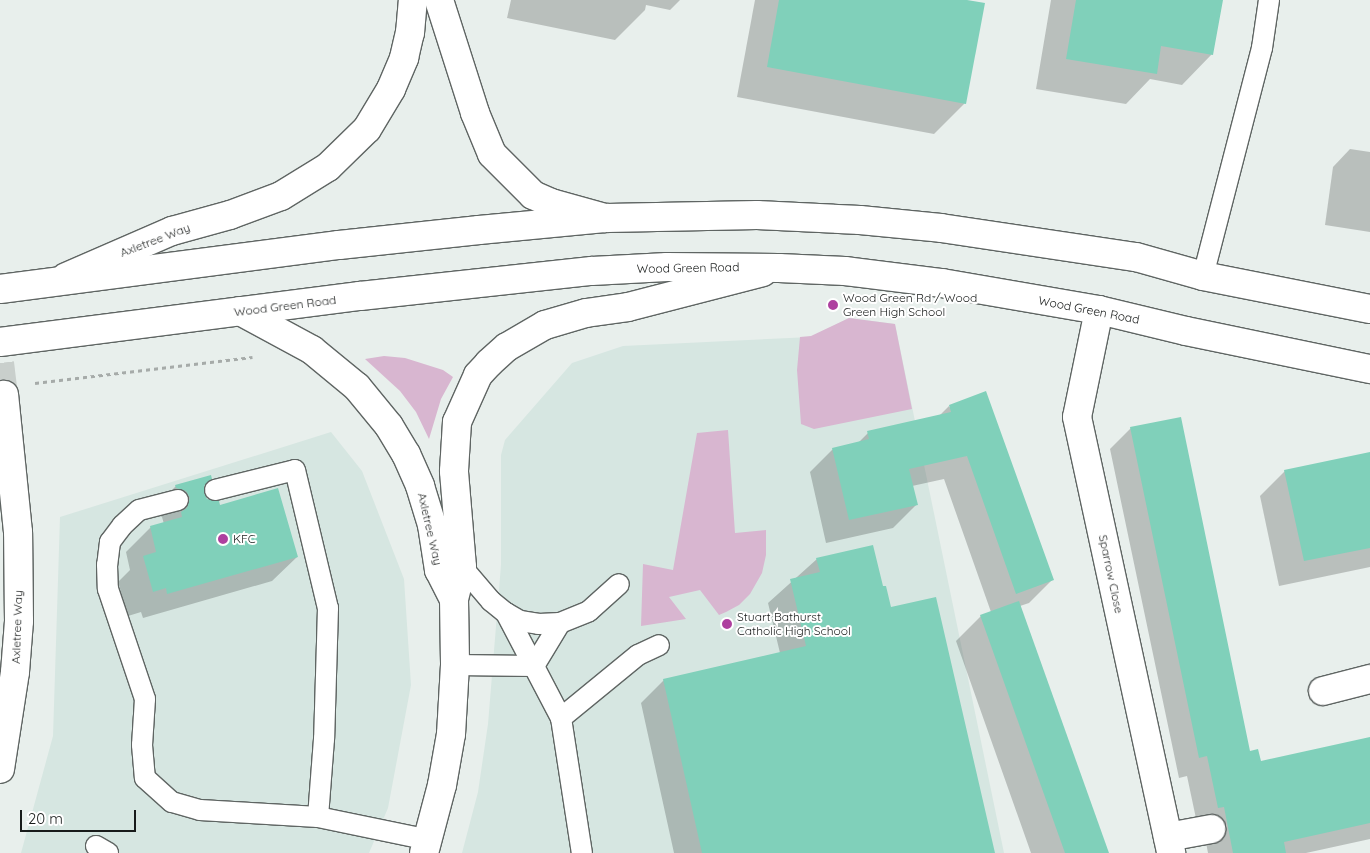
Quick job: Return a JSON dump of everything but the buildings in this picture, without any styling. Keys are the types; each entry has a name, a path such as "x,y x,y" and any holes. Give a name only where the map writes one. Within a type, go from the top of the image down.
{"main road":[{"name":"Axletree Way","path":"50,284 172,231 230,215 281,196 328,167 367,129 391,88 406,50 413,0"},
{"path":"439,0 475,113 492,154 533,195 551,203 607,218"},
{"path":"0,289 348,244 607,218 757,215 923,226 1136,257 1204,276 1370,309"},
{"name":"Wood Green Road","path":"0,342 240,311 592,271 667,267 778,268 845,271 942,283 1099,310 1186,331 1370,369"},
{"name":"Axletree Way","path":"427,846 442,786 451,734 455,666 454,600 462,567 454,471 456,422 478,375 507,347 545,325 586,313 628,307 778,268"},
{"name":"Sparrow Close","path":"1099,310 1077,417 1169,845 1211,829"},
{"name":"Axletree Way","path":"240,311 312,350 357,387 389,426 406,454 420,486 432,526 439,570 454,600"},
{"name":"Axletree Way","path":"0,769 15,672 19,621 18,532 4,396"},
{"path":"1323,691 1370,679"}],"lane":[{"path":"1204,276 1262,48 1269,0"},
{"path":"215,490 294,470 328,608 324,739 318,816"},
{"path":"178,500 139,510 122,526 110,542 107,565 108,589 145,699 142,745 145,778 172,802 200,810 318,816 427,846"},
{"path":"462,567 491,601 506,613 520,621 539,624 560,623 589,611 619,584"},
{"path":"506,613 560,718 582,853"},
{"path":"534,666 560,623"},
{"path":"560,718 638,655 659,645"},
{"path":"455,666 534,666"}],"path":[{"path":"29,383 254,357"}],"shaded area":[{"name":"Stuart Bathurst Catholic High School","path":"849,318 895,324 1004,853 462,853 478,792 488,724 501,565 501,455 505,440 572,363 623,346 811,337"},
{"path":"849,318 895,324 912,409 814,429 801,424 797,370 800,337 811,336"},
{"path":"384,356 405,358 443,370 453,377 441,399 429,439 416,412 400,391 365,359"},
{"path":"728,430 735,533 766,530 766,555 762,573 750,594 739,605 726,612 719,615 700,590 669,597 686,619 641,626 643,564 673,570 697,433"},
{"path":"331,432 362,471 404,579 411,685 388,808 369,853 21,853 53,736 60,517"}],"tunnel":[{"path":"0,363 4,395"}],"place":[{"name":"Wood Green Rd / Wood Green High School","path":"833,305"},
{"name":"KFC","path":"223,539"},
{"name":"Stuart Bathurst Catholic High School","path":"727,624"}]}
